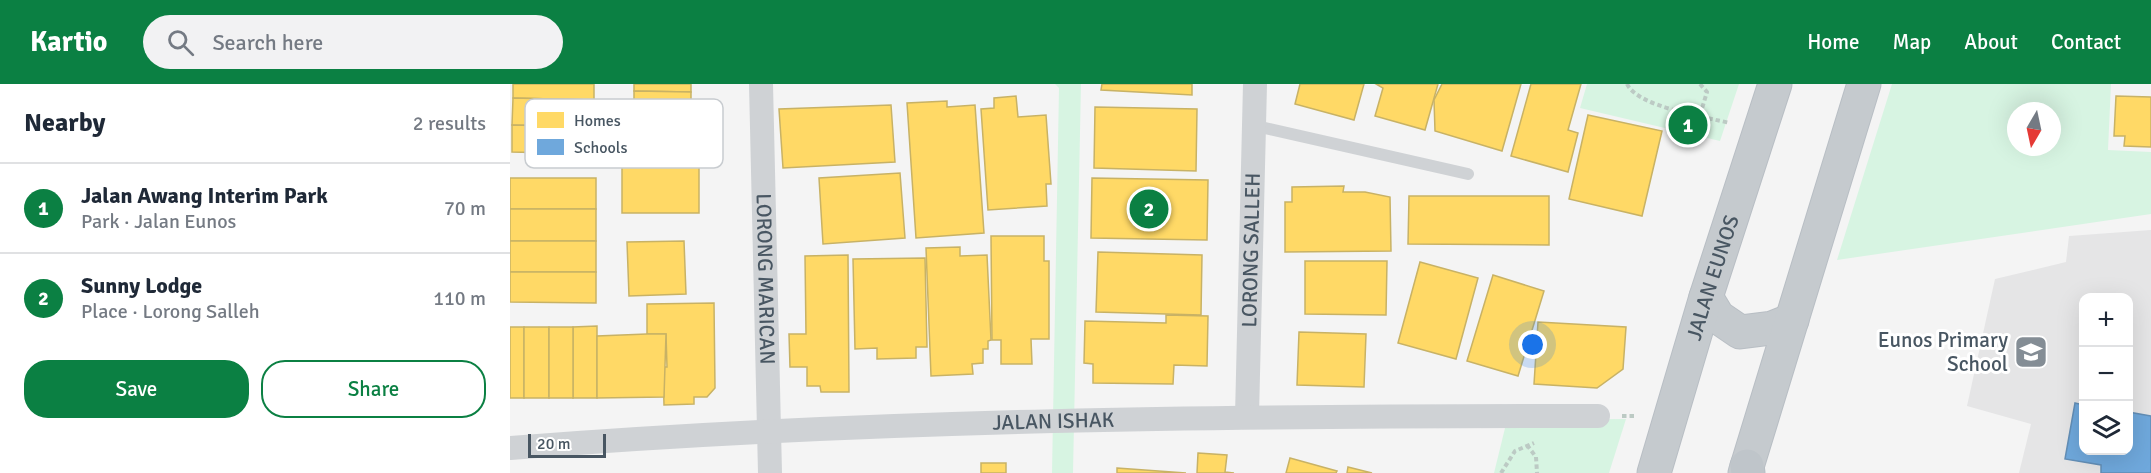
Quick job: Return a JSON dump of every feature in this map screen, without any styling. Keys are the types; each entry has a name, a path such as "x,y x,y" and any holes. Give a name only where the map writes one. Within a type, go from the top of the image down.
{"highway":[{"name":"JALAN EUNOS","path":"1654,473 1706,297 1775,84"},
{"path":"1747,471 1864,84"},
{"path":"1706,297 1718,317 1740,332 1773,328 1792,320"}],"street":[{"name":"LORONG MARICAN","path":"761,84 770,473"},
{"name":"LORONG SALLEH","path":"1247,416 1256,126 1255,84"},
{"name":"JALAN ISHAK","path":"510,448 770,430 1063,419 1247,416 1598,416"}],"lane":[{"path":"1256,126 1468,174"}],"path":[{"path":"1627,84 1636,95 1648,102 1730,123"},
{"path":"1700,84 1707,92 1700,115"},
{"path":"1501,473 1509,456 1527,445 1540,442"},
{"path":"1527,445 1536,458 1537,473"}],"shaded area":[{"name":"Eunos Primary School","path":"2151,230 2151,473 2019,473 2031,424 1967,406 1995,279 2066,262 2069,236"}],"green space":[{"path":"1055,84 1081,84 1073,473 1052,473 1059,88"},
{"path":"1587,84 1739,84 1720,141 1580,108"},
{"path":"1892,84 2111,84 2108,150 2151,152 2151,214 1837,260"},
{"path":"1626,419 1609,473 1494,473 1507,420"}],"building: Homes":[{"path":"513,84 594,84 594,99 513,98"},
{"path":"634,84 691,84 691,92 634,91"},
{"path":"1102,84 1192,84 1192,95 1101,90"},
{"path":"1300,84 1364,84 1354,120 1295,104"},
{"path":"1376,84 1438,84 1425,130 1375,116 1383,88"},
{"path":"1442,84 1521,84 1502,151 1435,131 1434,100"},
{"path":"1531,84 1581,84 1568,130 1578,133 1568,172 1511,156"},
{"path":"634,91 691,92 691,99 634,99"},
{"path":"1016,96 1018,117 1046,115 1051,184 1046,184 1047,206 988,210 981,109 994,108 994,98"},
{"path":"2116,96 2151,97 2151,147 2124,146 2125,136 2114,136"},
{"path":"513,98 554,99 525,99 525,125 512,125"},
{"path":"947,101 947,107 975,105 984,233 916,238 907,103"},
{"path":"891,105 895,162 783,168 779,109"},
{"path":"1095,107 1197,109 1196,171 1094,168"},
{"path":"1588,115 1662,131 1642,216 1569,199"},
{"path":"512,125 525,125 525,152 512,152"},
{"path":"622,168 699,168 699,213 622,213"},
{"path":"900,173 905,238 823,244 819,178"},
{"path":"510,178 596,178 596,209 510,209"},
{"path":"1092,178 1208,180 1207,240 1091,238"},
{"path":"1344,186 1343,192 1365,192 1390,197 1391,251 1285,252 1285,202 1292,202 1292,187"},
{"path":"1409,196 1549,196 1549,245 1408,244"},
{"path":"510,209 596,209 596,241 510,241"},
{"path":"991,236 1044,236 1044,261 1049,261 1049,339 1031,339 1032,364 1001,364 1001,340 992,340"},
{"path":"510,241 596,241 596,272 510,272"},
{"path":"684,241 686,294 629,296 627,242"},
{"path":"960,247 960,256 987,255 991,340 988,341 988,349 983,349 983,363 972,364 973,374 931,376 926,248"},
{"path":"1098,252 1202,255 1201,315 1096,312"},
{"path":"848,255 849,392 821,392 820,386 807,386 807,367 790,367 789,334 806,334 805,256"},
{"path":"925,258 927,347 916,347 916,358 877,359 877,348 855,349 853,259"},
{"path":"1305,261 1387,261 1386,315 1305,314"},
{"path":"1420,262 1478,278 1456,359 1398,343"},
{"path":"510,272 596,272 596,303 510,302"},
{"path":"1493,275 1544,291 1518,376 1467,361"},
{"path":"714,303 715,388 707,397 694,397 694,404 664,405 663,367 667,367 666,334 647,334 647,304"},
{"path":"1166,315 1208,316 1207,366 1174,365 1173,384 1093,383 1093,364 1084,363 1085,321 1166,323"},
{"path":"1538,322 1626,327 1623,369 1597,388 1534,384"},
{"path":"597,326 597,398 573,398 573,327"},
{"path":"510,327 524,327 524,398 510,398"},
{"path":"524,327 549,327 549,398 524,398"},
{"path":"549,327 573,327 573,398 549,398"},
{"path":"1299,332 1366,334 1364,387 1297,385"},
{"path":"666,334 664,397 597,398 597,336"},
{"path":"1198,453 1227,455 1225,472 1234,473 1197,473"},
{"path":"1290,458 1337,471 1336,473 1286,473"},
{"path":"981,463 1006,463 1006,473 981,473"},
{"path":"1348,467 1372,473 1347,473"},
{"path":"1117,468 1186,473 1117,473"}],"building: Schools":[{"path":"2075,403 2079,404 2079,455 2133,455 2133,413 2151,416 2151,473 2101,473 2101,465 2065,459"}],"place":[{"name":"Jalan Awang Interim Park","path":"1688,125"},
{"name":"Sunny Lodge","path":"1149,209"},
{"name":"Eunos Primary School","path":"2031,352"}]}
